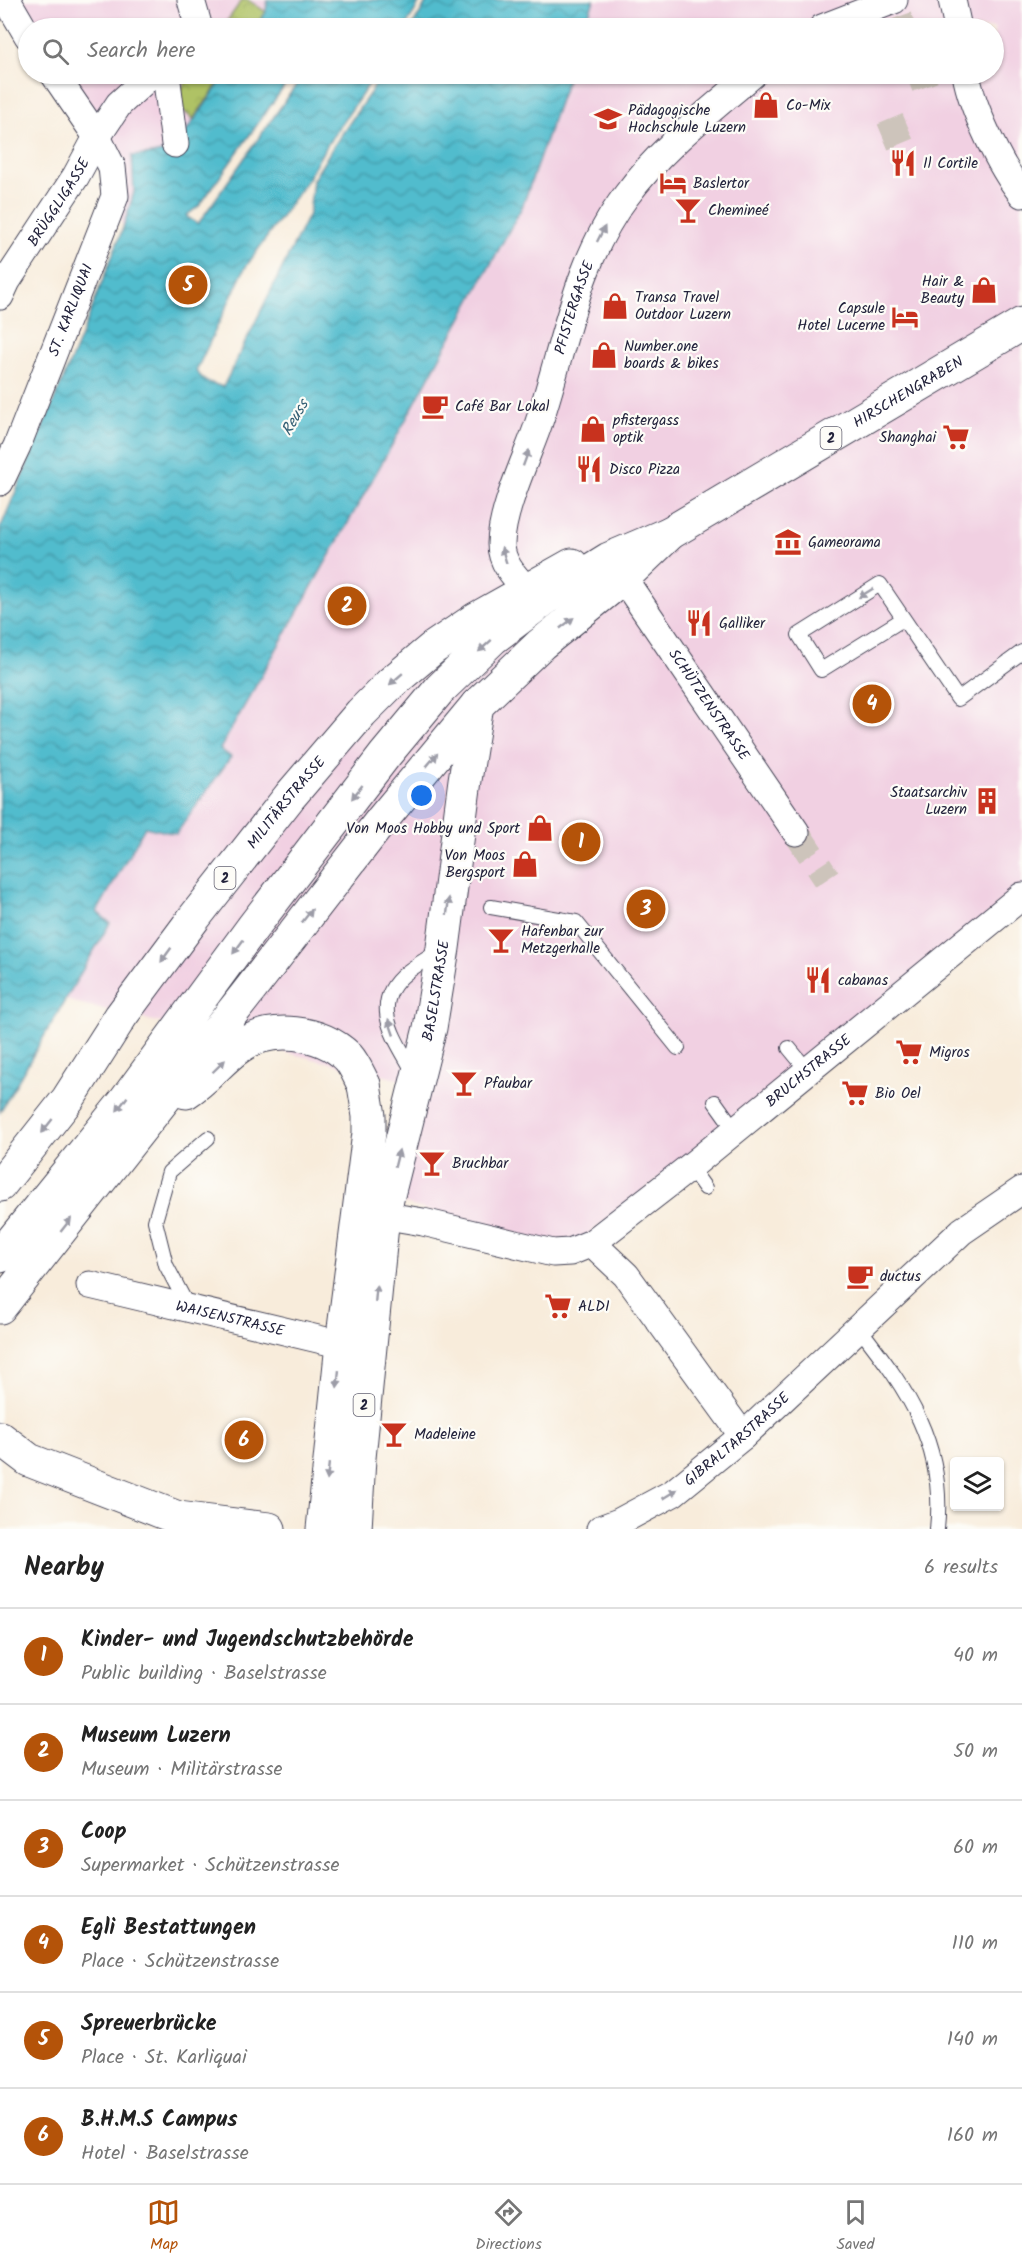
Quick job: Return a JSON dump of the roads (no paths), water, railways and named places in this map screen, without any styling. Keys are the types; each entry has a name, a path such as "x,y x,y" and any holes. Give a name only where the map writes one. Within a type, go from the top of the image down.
{"main road":[{"name":"HIRSCHENGRABEN","path":"670,533 1022,324"},
{"name":"2","path":"528,600 609,559 670,533"},
{"name":"2","path":"477,705 541,644 623,578 670,533"},
{"name":"MILITÄRSTRASSE","path":"0,1185 68,1099 121,1016 194,918 290,796 361,713 376,697 433,648 476,619 528,600"},
{"path":"0,1256 123,1104 253,927 422,710 459,668 528,600"},
{"path":"0,1307 381,821 477,705"},
{"name":"BASELSTRASSE","path":"371,1213 417,1079 430,1028 477,705"},
{"name":"BASELSTRASSE","path":"154,1112 202,1083 240,1046 255,1039 287,1032 332,1046 349,1058 364,1086 369,1116 371,1213 356,1348 323,1529"},
{"name":"BASELSTRASSE","path":"355,1529 356,1348"},
{"path":"0,1438 15,1458 188,1524 269,1529"}],"street":[{"path":"7,0 18,19"},
{"path":"191,0 196,18"},
{"path":"952,0 956,18"},
{"path":"855,18 895,6"},
{"name":"ST. KARLIQUAI","path":"0,482 17,446 115,196 112,167 97,137 61,84"},
{"name":"BRÜGGLIGASSE","path":"2,283 76,176 97,137 119,104 141,84"},
{"path":"167,84 175,144"},
{"name":"PFISTERGASSE","path":"528,600 503,559 501,531 538,426 583,274 601,232 625,196 658,156 741,84"},
{"path":"969,84 980,117 1018,184"},
{"name":"SCHÜTZENSTRASSE","path":"623,578 796,832"},
{"name":"BRUCHSTRASSE","path":"371,1213 423,1222 553,1253 570,1252 592,1243 698,1178 735,1131 1022,896"},
{"name":"GIBRALTARSTRASSE","path":"600,1529 619,1522 673,1493 743,1436 962,1231 1022,1190"},
{"path":"592,1243 626,1275 743,1436"},
{"name":"WAISENSTRASSE","path":"90,1285 356,1348"}],"lane":[{"path":"903,619 821,670 799,635 880,584 958,699 1022,652"},
{"path":"491,907 576,922 678,1048"},
{"path":"417,1079 390,1028 387,1002 392,988 406,973 443,948"},
{"path":"789,1048 808,1071"},
{"path":"716,1102 735,1131"},
{"path":"188,1307 166,1265 155,1221 169,1172 208,1138"},
{"path":"859,1328 895,1373 917,1413 932,1453 937,1485 937,1529"}],"water":[{"path":"267,0 421,0 411,18 262,18 266,12"},
{"path":"428,0 594,0 588,18 417,18"},
{"name":"Reuss","path":"219,84 286,84 200,205 186,216 198,224 297,84 369,84 325,148 307,180 245,268 196,371 205,381 223,387 309,214 313,180 376,84 565,84 523,205 392,445 220,749 231,757 176,834 145,827 97,912 110,923 0,1112 0,529 82,334 123,228 134,192 132,156 157,153 172,146"}],"tunnel":[{"path":"883,137 909,126"},
{"path":"796,832 827,879"}],"place":[{"name":"Co-Mix","path":"766,105"},
{"name":"Pädagogische Hochschule Luzern","path":"608,119"},
{"name":"Il Cortile","path":"903,163"},
{"name":"Baslertor","path":"673,183"},
{"name":"Chemineé","path":"688,210"},
{"name":"Spreuerbrücke","path":"188,285"},
{"name":"Hair & Beauty","path":"984,290"},
{"name":"Transa Travel Outdoor Luzern","path":"615,306"},
{"name":"Capsule Hotel Lucerne","path":"905,317"},
{"name":"Number.one boards & bikes","path":"604,355"},
{"name":"Café Bar Lokal","path":"435,406"},
{"name":"pfistergass optik","path":"593,429"},
{"name":"Shanghai","path":"956,437"},
{"name":"Disco Pizza","path":"589,469"},
{"name":"Gameorama","path":"788,542"},
{"name":"Museum Luzern","path":"347,606"},
{"name":"Galliker","path":"699,623"},
{"name":"Egli Bestattungen","path":"872,704"},
{"name":"Staatsarchiv Luzern","path":"987,801"},
{"name":"Von Moos Hobby und Sport","path":"540,828"},
{"name":"Kinder- und Jugendschutzbehörde","path":"581,842"},
{"name":"Von Moos Bergsport","path":"525,864"},
{"name":"Coop","path":"646,909"},
{"name":"Hafenbar zur Metzgerhalle","path":"501,940"},
{"name":"cabanas","path":"818,980"},
{"name":"Migros","path":"909,1052"},
{"name":"Pfaubar","path":"464,1083"},
{"name":"Bio Oel","path":"855,1093"},
{"name":"Bruchbar","path":"432,1163"},
{"name":"ductus","path":"860,1276"},
{"name":"ALDI","path":"558,1306"},
{"name":"Madeleine","path":"394,1434"},
{"name":"B.H.M.S Campus","path":"244,1440"}]}
